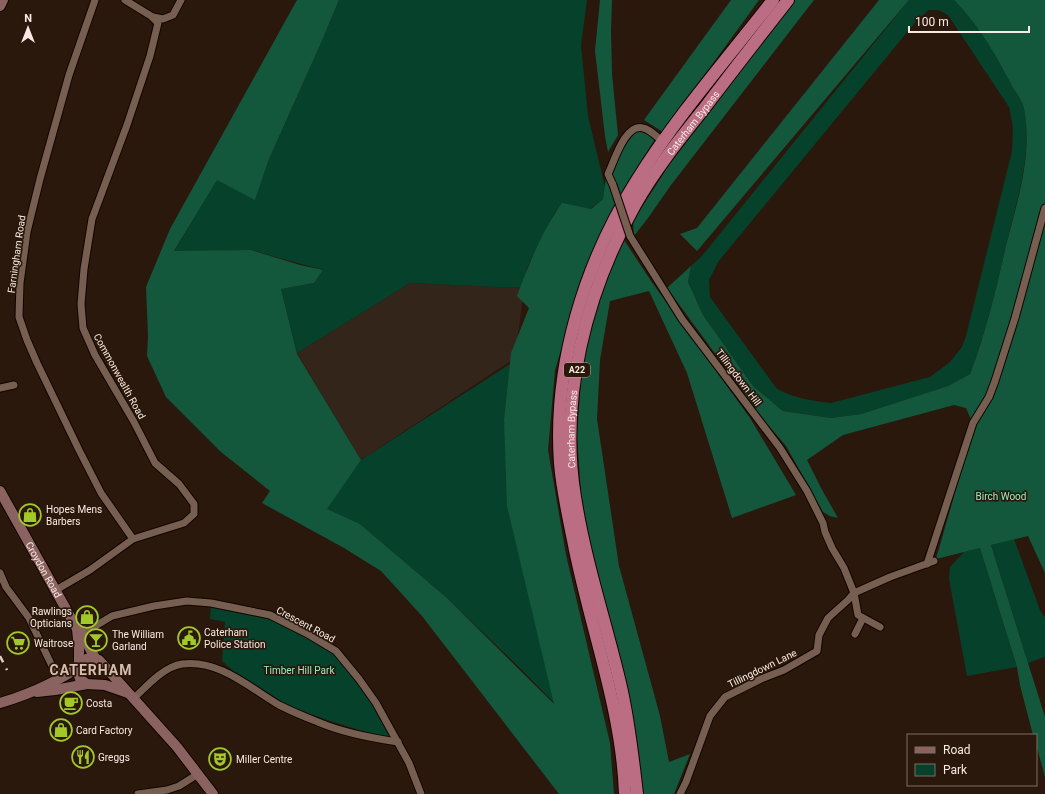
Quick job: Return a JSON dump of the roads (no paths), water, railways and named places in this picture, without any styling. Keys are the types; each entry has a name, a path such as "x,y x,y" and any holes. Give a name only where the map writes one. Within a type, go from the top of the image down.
{"highway":[{"name":"Caterham Bypass","path":"625,794 619,741 607,682 575,553 563,492 560,462 561,411 564,377 571,339 579,306 593,268 624,202 663,142 773,0"},
{"name":"Caterham Bypass","path":"637,794 630,737 621,688 583,540 575,495 571,454 571,425 573,389 581,346 586,321 596,289 618,237 635,205 666,156 788,0"}],"main road":[{"path":"0,6 3,0"},
{"name":"Croydon Road","path":"0,491 79,630 99,662 120,683 177,747 213,794"},
{"name":"Croydon Road","path":"76,668 79,649 79,630"},
{"path":"0,703 33,692 76,668 84,660 92,658 99,662 103,675 98,682 49,691 33,692"},
{"path":"76,668 78,676 83,682 105,685 130,696"}],"street":[{"name":"Farningham Road","path":"95,0 69,75 27,232 20,283 20,317 27,340 37,363 79,450 101,493 133,539"},
{"path":"125,0 151,16 163,19 173,15 181,0"},
{"name":"Commonwealth Road","path":"133,539 184,523 194,514 194,504 180,484 155,463 134,422 95,355 83,328 82,304 84,269 92,219 127,125 150,56 158,23 151,16"},
{"name":"Tillingdown Hill","path":"663,142 648,130 637,127 624,138 608,174 630,236 682,319 784,454 807,491 823,523 832,548 844,568 854,593 858,615 863,618"},
{"path":"927,564 973,423 989,397 1016,318 1045,208"},
{"path":"0,388 14,385"},
{"path":"56,590 90,570 133,539"},
{"path":"854,593 890,577 934,561"},
{"path":"0,573 6,586 29,618 53,668 61,672 76,668"},
{"name":"Tillingdown Lane","path":"680,794 686,782 710,716 725,697 761,679 784,670 817,651 819,635 828,618 854,593"},
{"name":"Crescent Road","path":"79,630 112,616 154,606 187,601 211,603 270,615 306,633 336,651 359,679 376,704 409,763 421,794"},
{"path":"855,634 863,618 880,627"},
{"path":"130,696 171,667 182,664 196,663 220,670 243,682 280,705 319,723 367,737 398,742"},
{"path":"138,794 167,790 179,786 198,774"}],"railway":[{"path":"0,656 7,670"}],"place":[{"name":"Hopes Mens Barbers","path":"30,515"},
{"name":"Rawlings Opticians","path":"87,617"},
{"name":"Caterham Police Station","path":"189,638"},
{"name":"The William Garland","path":"96,640"},
{"name":"Waitrose","path":"18,643"},
{"name":"Costa","path":"71,703"},
{"name":"Card Factory","path":"61,730"},
{"name":"Greggs","path":"83,757"},
{"name":"Miller Centre","path":"220,759"}],"district":[{"name":"CATERHAM","path":"91,670"}],"park label":[{"name":"Birch Wood","path":"1001,496"},
{"name":"Timber Hill Park","path":"299,670"}]}
